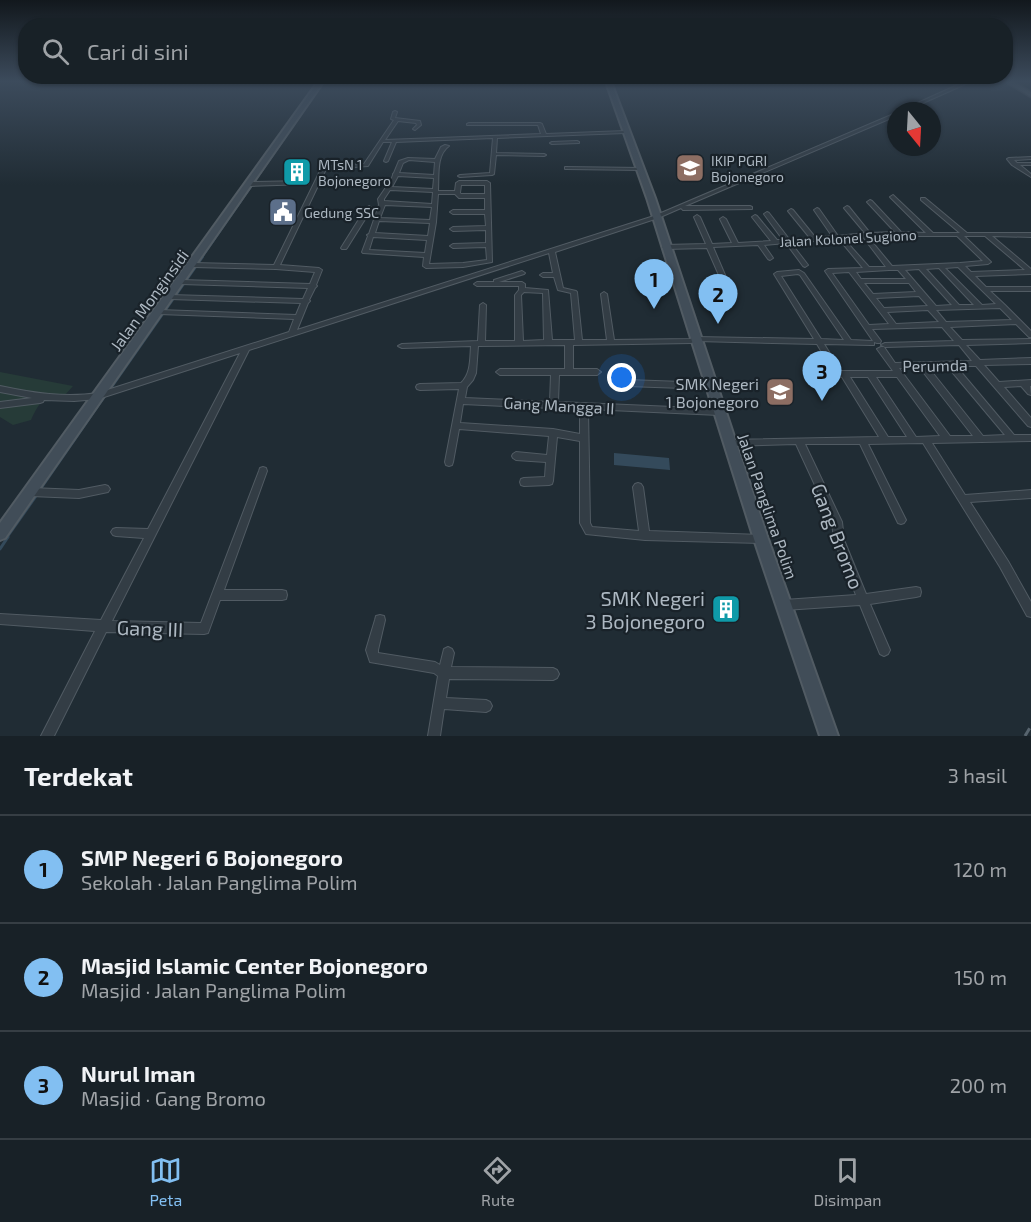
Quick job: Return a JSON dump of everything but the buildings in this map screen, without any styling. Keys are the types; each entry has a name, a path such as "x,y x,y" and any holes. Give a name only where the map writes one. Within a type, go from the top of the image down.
{"main road":[{"name":"Jalan Monginsidi","path":"0,534 36,492 101,395 174,297 298,116"},
{"name":"Jalan Panglima Polim","path":"620,116 641,169 695,341 829,736"}],"street":[{"path":"394,116 393,119 396,120"},
{"path":"0,405 101,395 552,252 680,208 887,118"},
{"path":"396,120 418,122 419,125 415,129"},
{"path":"276,267 324,168 366,165 396,120"},
{"path":"469,124 541,124 544,135"},
{"path":"382,141 625,132"},
{"path":"562,134 564,143"},
{"path":"460,176 492,174 495,136"},
{"path":"450,138 448,148 439,161 426,266 490,261 487,184 485,182 459,183 457,193"},
{"path":"386,161 395,140"},
{"path":"552,143 577,142"},
{"path":"494,154 544,155"},
{"path":"1031,158 1009,159 1031,176"},
{"path":"428,255 366,254 370,235 382,203 381,199 403,160 439,161"},
{"path":"1014,164 1031,164"},
{"path":"567,168 641,169"},
{"path":"1022,169 1031,169"},
{"path":"395,174 437,177"},
{"path":"253,184 306,183"},
{"path":"389,188 457,193 459,196 488,196"},
{"path":"893,196 931,234"},
{"path":"923,199 962,234 988,262 941,267 828,271 877,345 947,439"},
{"path":"870,202 899,233"},
{"path":"382,203 435,206"},
{"path":"344,248 369,208"},
{"path":"680,208 750,208"},
{"path":"847,208 891,268"},
{"path":"817,210 867,269"},
{"path":"791,211 813,238"},
{"path":"453,213 488,212"},
{"path":"767,214 806,265"},
{"path":"755,217 775,242"},
{"path":"698,218 725,282"},
{"path":"376,219 433,222"},
{"path":"723,219 736,245"},
{"path":"453,229 488,228"},
{"name":"Jalan Kolonel Sugiono","path":"665,247 736,245 899,233 1031,235"},
{"path":"370,235 430,238"},
{"path":"987,235 1031,272"},
{"path":"760,243 770,258"},
{"path":"453,246 489,245"},
{"path":"552,252 560,289"},
{"path":"196,265 318,269 314,286 291,335"},
{"path":"960,265 1031,335"},
{"path":"921,267 957,307"},
{"path":"941,267 980,307"},
{"name":"Perumda","path":"900,268 944,325 1031,424"},
{"path":"851,270 895,327"},
{"path":"970,274 1031,272"},
{"path":"477,284 511,280 522,273"},
{"path":"849,342 802,274 778,273 778,277 838,374 898,374"},
{"path":"543,275 556,275"},
{"path":"511,280 522,284 522,290 518,295 519,342"},
{"path":"860,281 910,281"},
{"path":"184,282 314,286"},
{"path":"550,289 574,292 579,342"},
{"path":"986,289 1031,289"},
{"path":"522,290 546,291 548,342"},
{"path":"604,294 611,342"},
{"path":"871,296 921,294"},
{"path":"174,297 307,301"},
{"path":"449,462 463,386 471,376 483,305"},
{"path":"882,310 1003,306"},
{"path":"163,312 299,316"},
{"path":"867,327 1018,322"},
{"path":"402,346 519,342 695,341 877,345"},
{"name":"Perumda","path":"877,345 1031,341"},
{"path":"569,342 569,372"},
{"path":"821,344 849,342 877,345"},
{"path":"47,736 246,349"},
{"name":"Perumda","path":"893,366 1031,361"},
{"path":"950,364 1012,438"},
{"path":"922,365 980,438"},
{"path":"500,372 597,372"},
{"path":"554,406 555,372"},
{"path":"845,375 885,440"},
{"path":"871,375 914,440"},
{"path":"627,383 711,386"},
{"path":"997,385 1027,383 1031,392"},
{"path":"420,387 463,386"},
{"path":"0,389 34,396 78,397"},
{"name":"Gang Mangga II","path":"460,400 584,408 719,412"},
{"path":"584,408 585,524 587,528 594,533 761,539"},
{"path":"456,426 553,432 584,438"},
{"path":"524,482 549,482 553,432"},
{"path":"729,443 1031,438"},
{"path":"862,440 902,520"},
{"path":"925,440 1031,612"},
{"name":"Gang Bromo","path":"800,441 837,522 839,540 884,650"},
{"path":"516,456 551,459"},
{"name":"Gang III","path":"0,619 201,630 206,627 263,471"},
{"path":"638,487 645,536"},
{"path":"36,492 79,494 105,489"},
{"path":"963,499 1031,494"},
{"path":"116,532 151,534"},
{"path":"784,605 862,600 916,592"},
{"path":"218,595 282,595"},
{"path":"380,620 372,650 374,658 435,668 444,673 553,674"},
{"path":"434,736 448,653"},
{"path":"439,703 486,706"}],"green space":[{"path":"0,372 73,386 64,396 51,397 43,401 31,420 13,425 0,417"}],"water":[{"path":"614,453 669,458 670,470 614,465"}],"waterway":[{"path":"202,258 300,116"},
{"path":"110,390 203,257"},
{"path":"41,489 106,395"},
{"path":"7,538 38,494"},
{"path":"0,549 8,537"}],"railway":[{"path":"1025,736 1031,726"}],"place":[{"name":"IKIP PGRI Bojonegoro","path":"690,168"},
{"name":"MTsN 1 Bojonegoro","path":"297,172"},
{"name":"Gedung SSC","path":"283,212"},
{"name":"SMP Negeri 6 Bojonegoro","path":"654,309"},
{"name":"Masjid Islamic Center Bojonegoro","path":"718,324"},
{"name":"SMK Negeri 1 Bojonegoro","path":"780,392"},
{"name":"Nurul Iman","path":"822,401"},
{"name":"SMK Negeri 3 Bojonegoro","path":"726,609"}]}
